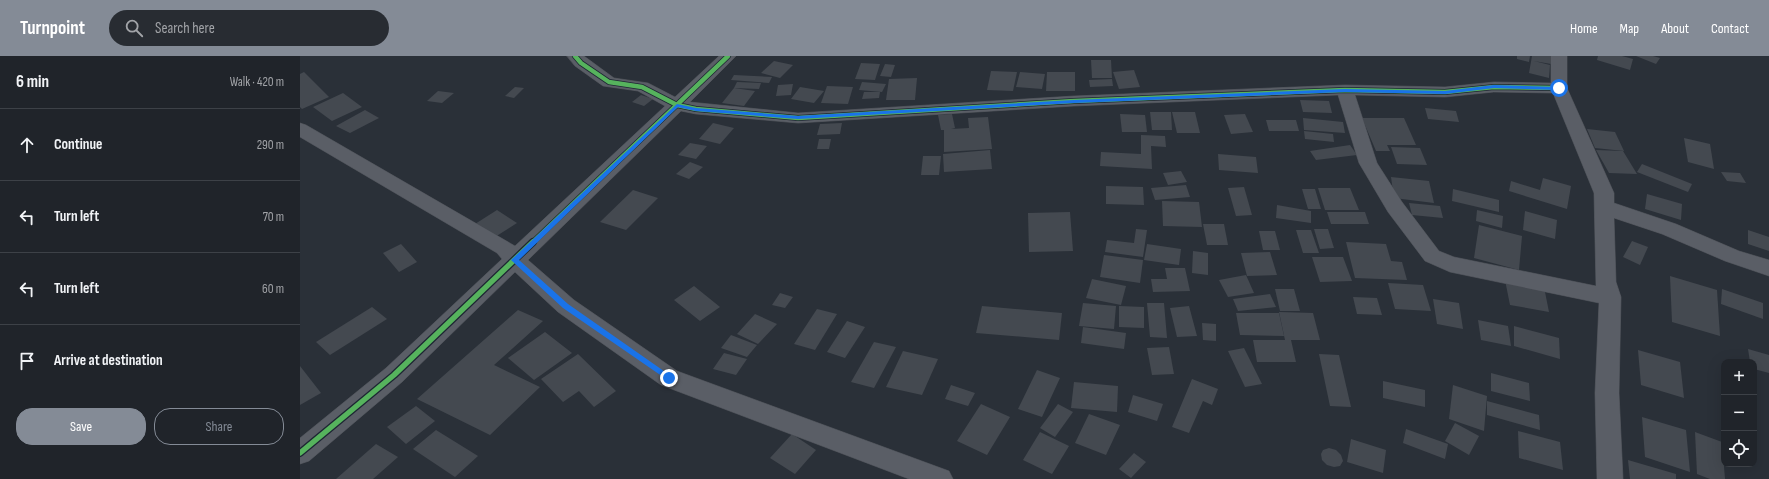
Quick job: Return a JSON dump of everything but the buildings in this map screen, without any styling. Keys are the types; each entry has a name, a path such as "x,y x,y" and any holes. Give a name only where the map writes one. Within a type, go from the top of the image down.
{"street":[{"path":"576,56 582,63 609,82 642,87 677,105 696,109 798,118 1074,102 1345,90 1445,92 1494,86 1559,88"},
{"path":"300,453 394,375 728,56"},
{"path":"1560,56 1559,88 1604,193 1606,282 1610,297 1607,393 1610,479"},
{"path":"1345,90 1368,163 1395,207 1432,256 1450,264 1610,297"},
{"path":"300,129 504,248 566,306 669,378 940,479"},
{"path":"1604,207 1669,229 1732,256 1769,268"}],"cycle path":[{"path":"575,56 581,63 609,82 642,87 677,105 696,109 798,118 1074,101 1345,90 1445,92 1494,87 1559,88"},
{"path":"300,453 394,375 728,56"}],"route":[{"path":"669,378 566,306 515,260 677,105 696,109 798,118 1074,102 1345,90 1445,92 1494,86 1559,88"}]}
